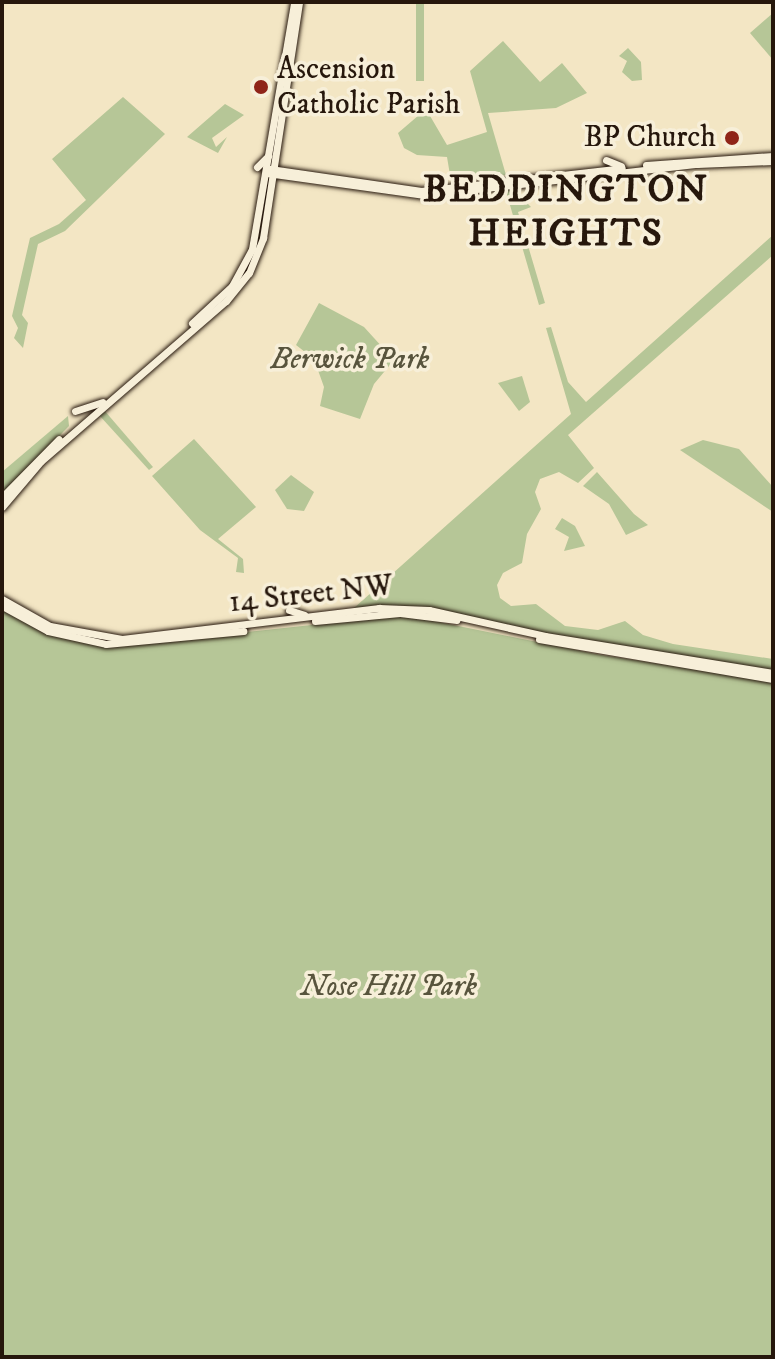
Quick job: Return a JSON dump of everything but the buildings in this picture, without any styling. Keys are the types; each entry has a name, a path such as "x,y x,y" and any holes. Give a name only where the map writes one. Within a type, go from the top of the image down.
{"main road":[{"path":"291,3 296,22 272,157 283,173 404,195 773,158"},
{"path":"2,497 35,459 232,286 252,249 270,171 291,3"},
{"path":"296,22 306,13"},
{"path":"714,150 731,155"},
{"path":"270,171 421,191 731,155 773,158"},
{"path":"257,167 272,157"},
{"path":"606,160 631,167"},
{"path":"697,164 711,171"},
{"path":"2,507 66,439 240,286 263,238 270,171"},
{"path":"270,187 283,173"},
{"path":"590,176 608,183"},
{"path":"376,177 387,187"},
{"path":"357,188 368,197"},
{"path":"473,190 488,195"},
{"path":"75,411 103,402"},
{"path":"66,439 86,432"},
{"name":"14 Street NW","path":"2,599 50,626 122,639 379,608 429,610 545,636 773,676"},
{"name":"14 Street NW","path":"2,606 70,638 122,645 380,614 423,614 546,641 773,676"},
{"path":"289,610 309,617"}],"green space":[{"path":"416,2 424,2 424,81 416,81"},
{"path":"773,13 773,60 750,33"},
{"path":"503,41 540,82 562,63 587,93 556,108 488,113 506,175 451,181 447,157 417,155 404,148 398,133 426,109 447,145 487,132 470,71"},
{"path":"628,48 641,62 642,80 632,81 622,72 627,61 619,56"},
{"path":"123,97 165,134 65,231 38,244 22,315 28,323 23,348 14,338 18,328 12,316 30,238 59,224 86,200 52,159"},
{"path":"225,104 244,115 212,138 216,147 227,137 218,153 187,137"},
{"path":"505,188 512,188 531,207 518,212 545,303 539,305"},
{"path":"773,235 773,255 568,435 594,468 578,483 559,472 540,479 535,492 541,509 527,534 522,563 503,573 497,585 500,598 511,606 536,604 565,626 598,630 625,621 643,635 673,644 773,659 773,671 520,629 429,608 354,608 571,414 546,328 551,327 568,382 586,402"},
{"name":"Berwick Park","path":"319,303 364,327 394,360 374,384 360,419 320,406 324,387 314,359 296,345"},
{"path":"522,376 530,402 519,411 498,383"},
{"path":"104,410 153,467 149,470 99,415"},
{"path":"68,416 69,426 2,494 2,472"},
{"path":"194,439 256,507 218,539 243,559 244,573 236,572 238,558 200,530 152,476"},
{"path":"703,440 739,449 773,487 773,512 680,450"},
{"path":"597,472 634,514 648,525 626,535 609,504 583,486"},
{"path":"291,475 314,492 304,511 287,509 275,490"},
{"path":"562,518 575,526 585,546 564,551 569,537 555,529"},
{"name":"Nose Hill Park","path":"2,608 44,632 109,647 404,615 601,655 773,681 773,1357 2,1357"}],"place":[{"name":"Ascension Catholic Parish","path":"261,87"},
{"name":"BP Church","path":"732,138"}],"district":[{"name":"BEDDINGTON HEIGHTS","path":"566,213"}]}
